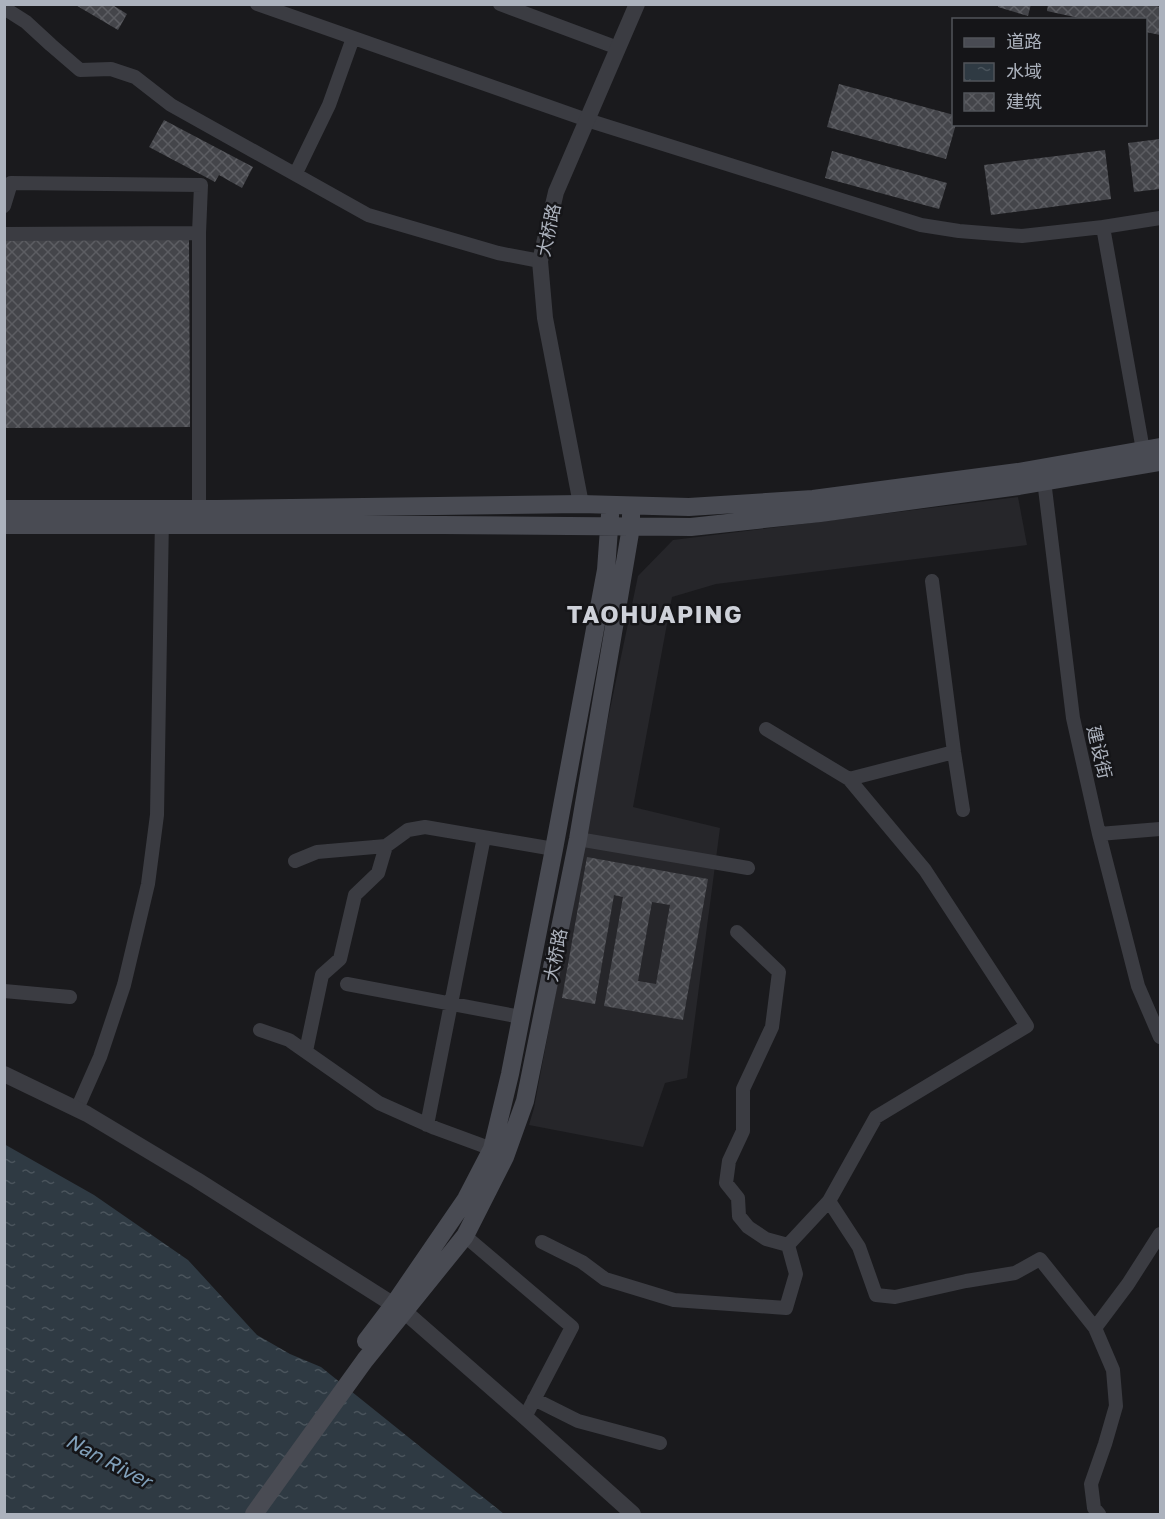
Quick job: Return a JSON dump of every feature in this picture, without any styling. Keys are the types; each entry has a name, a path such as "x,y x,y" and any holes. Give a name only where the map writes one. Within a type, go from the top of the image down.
{"main road":[{"path":"4,509 162,517 442,525 691,527 820,513 1044,474 1152,448"},
{"path":"4,525 162,517 199,509 581,504 689,507 813,499 1161,462"},
{"path":"400,1308 466,1199 492,1149 522,1017 606,570 611,504"},
{"name":"大桥路","path":"360,1357 400,1308 465,1236 505,1157 525,1101 578,839 631,527 631,505"},
{"path":"239,1515 360,1357"},
{"path":"254,1515 360,1357"}],"street":[{"path":"257,4 587,120 921,225 959,231 1022,236 1161,218"},
{"path":"500,4 618,48"},
{"name":"大桥路","path":"581,504 545,318 540,261 556,192 637,4"},
{"path":"4,8 26,22 80,70 111,69 135,77 171,105 368,215 498,253 540,261"},
{"path":"296,174 329,105 353,38"},
{"path":"4,206 11,183 201,184 199,509"},
{"path":"1103,227 1152,448"},
{"path":"4,234 199,233"},
{"name":"建设街","path":"1044,474 1073,717 1138,987 1161,1037"},
{"path":"77,1109 100,1057 124,986 148,884 157,815 162,517"},
{"path":"932,581 963,810"},
{"path":"766,729 849,779 925,870 1028,1026 876,1116 829,1201 788,1245"},
{"path":"849,779 954,752"},
{"path":"295,861 317,852 386,846 408,830 425,827 554,849"},
{"path":"1100,834 1161,829"},
{"path":"427,1125 484,837"},
{"path":"578,839 748,868"},
{"path":"306,1051 322,975 340,959 355,895 378,873 386,846"},
{"path":"737,932 779,972 772,1027 743,1089 743,1131 729,1161 726,1183 738,1198 739,1216 748,1227 766,1239 788,1245"},
{"path":"347,984 522,1017"},
{"path":"4,991 70,997"},
{"path":"260,1030 289,1040 379,1102 427,1125 492,1149"},
{"path":"4,1074 77,1109 197,1180 400,1308 633,1515"},
{"path":"829,1201 859,1246 876,1294 895,1297 1015,1273 1040,1258 1095,1328 1113,1370 1116,1406 1091,1484 1094,1508 1099,1515"},
{"path":"1095,1328 1161,1234"},
{"path":"465,1236 572,1327 525,1417"},
{"path":"542,1242 582,1262 605,1280 674,1300 786,1308 796,1274 788,1245"},
{"path":"534,1399 578,1421 660,1443"}],"shaded area":[{"path":"1018,497 1027,545 716,584 672,597 633,807 720,828 687,1078 665,1083 643,1147 529,1125 597,771 638,576 673,540"}],"water":[{"name":"Nan River","path":"4,1144 94,1195 188,1260 257,1335 290,1354 321,1367 504,1514 5,1514"}],"building":[{"path":"74,4 111,4 127,14 118,30"},
{"path":"998,4 1031,4 1028,16 998,7"},
{"path":"1048,4 1147,4 1160,7 1160,35 1147,32 1147,18 1079,18 1047,11"},
{"path":"839,84 952,114 952,126 955,126 946,159 827,127"},
{"path":"164,120 253,167 242,188 219,175 215,182 149,147"},
{"path":"1160,139 1160,189 1134,192 1128,143"},
{"path":"1105,150 1111,199 991,215 984,165"},
{"path":"832,151 947,183 939,209 825,178"},
{"path":"5,239 189,239 190,427 6,428"},
{"path":"587,857 708,879 683,1020 604,1006 623,897 614,895 595,1004 562,998","holes":["652,902 670,905 656,984 638,981"]}],"district":[{"name":"TAOHUAPING","path":"655,613"}]}
